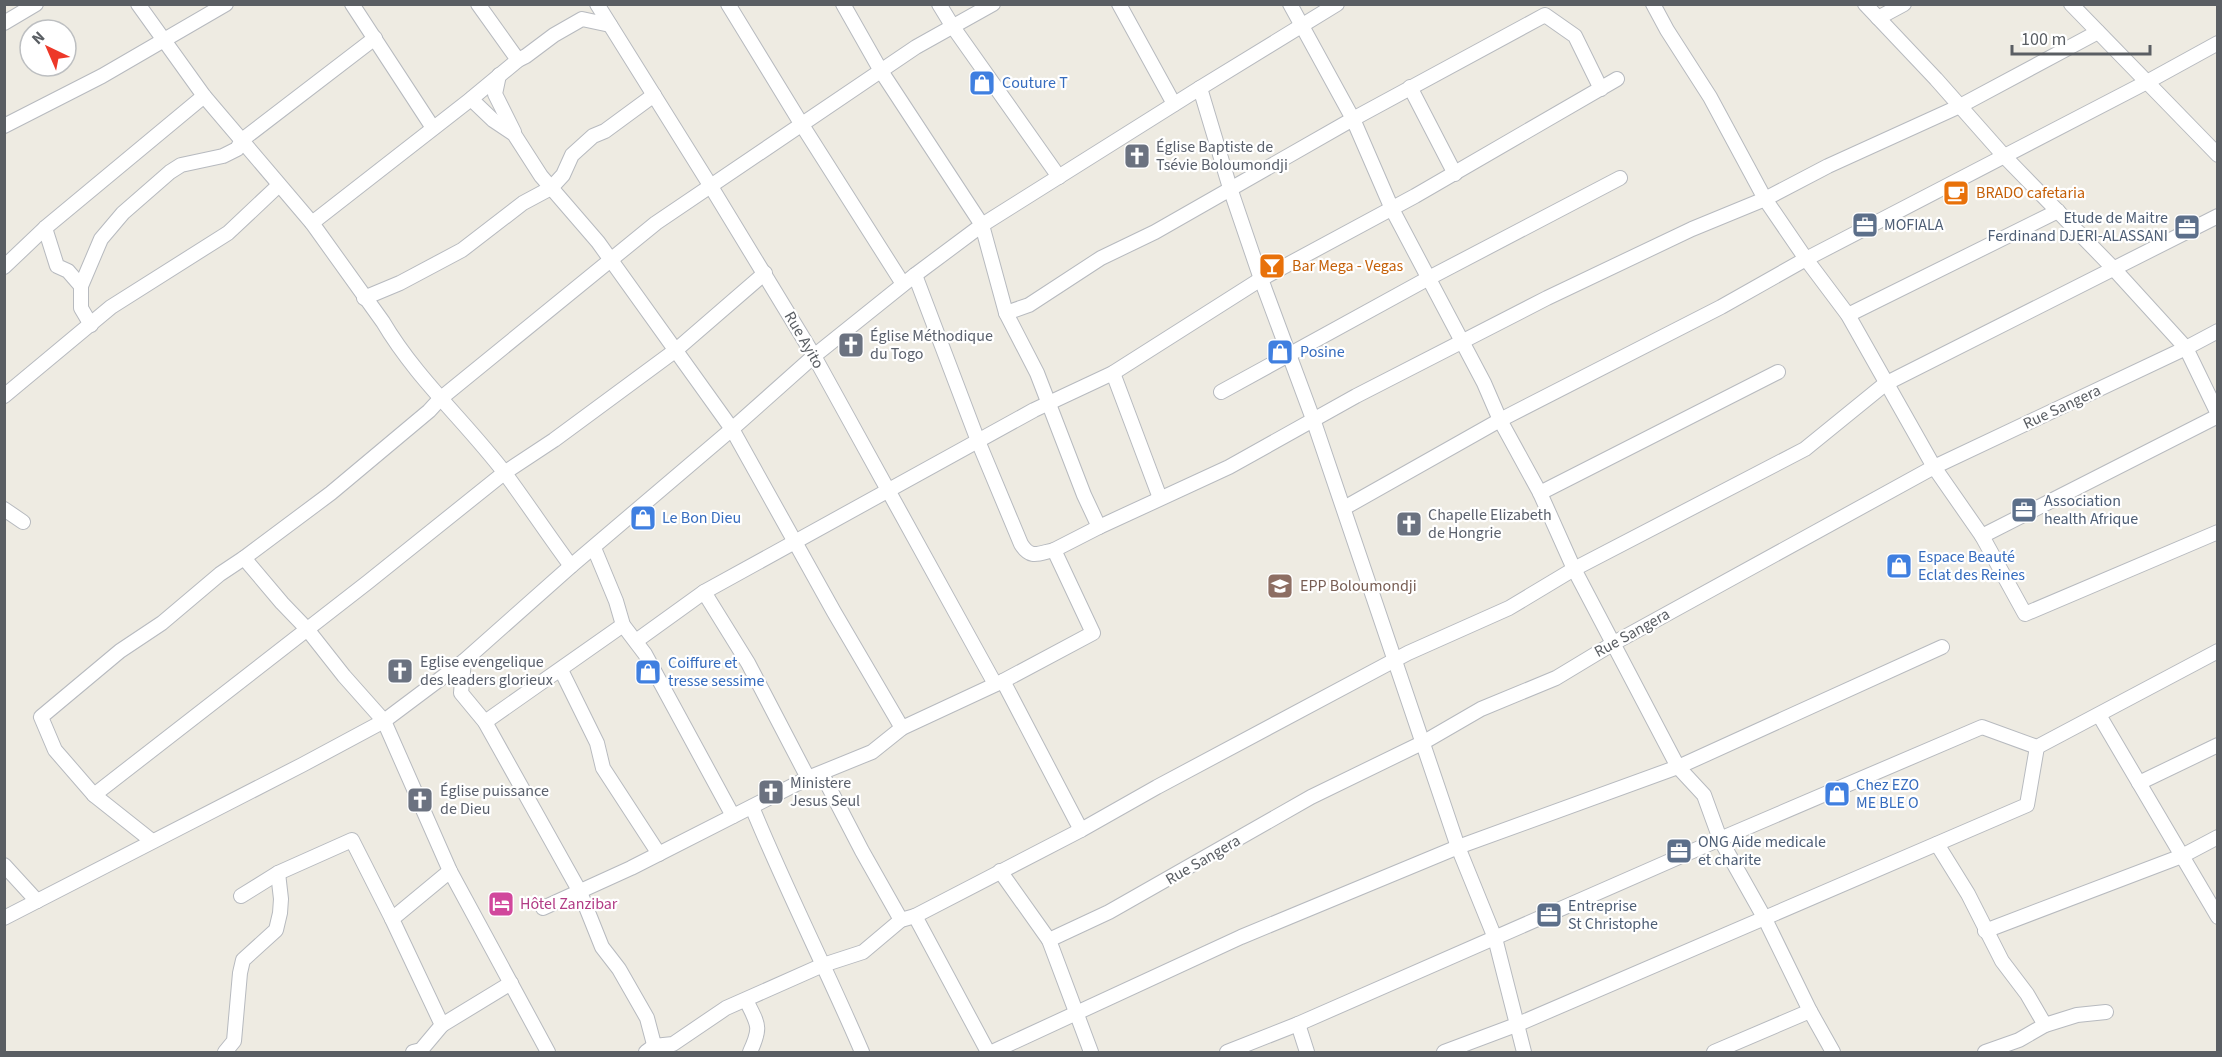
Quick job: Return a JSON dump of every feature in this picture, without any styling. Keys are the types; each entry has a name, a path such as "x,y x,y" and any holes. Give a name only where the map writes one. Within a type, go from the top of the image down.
{"street":[{"path":"4,23 36,4"},
{"path":"138,4 204,96 312,223 364,298 440,399 504,473 571,566"},
{"path":"4,126 102,76 226,4"},
{"path":"352,4 433,128"},
{"path":"478,4 518,60"},
{"path":"312,223 518,60 582,19 589,4"},
{"name":"Rue Ayito","path":"597,4 765,273 814,356 1081,830"},
{"path":"728,4 801,125 903,284"},
{"path":"843,4 881,71 982,225 1006,313 1037,373 1084,495 1099,527"},
{"path":"939,4 952,27 1059,177"},
{"path":"152,841 94,795 55,750 41,717 120,651 162,623 220,574 331,493 429,411 440,399 656,223 916,47 993,4"},
{"path":"1119,4 1174,105"},
{"path":"1290,4 1353,118 1392,209 1540,493 1574,569 1678,767 1704,795 1720,839 1765,919 1833,1053"},
{"path":"4,918 384,721 464,661 814,356 903,284 982,225 1337,4"},
{"path":"1653,4 1710,97 1765,199 1848,315 1934,467 1982,536 2025,614 2217,532"},
{"path":"1865,4 2186,348 2217,415 1982,536"},
{"path":"1878,18 1904,4"},
{"path":"2071,4 2217,155"},
{"path":"1006,313 1029,305 1101,258 1155,232 1353,118 1545,15 1575,36 1601,89"},
{"path":"582,19 610,25"},
{"path":"915,275 978,441 1026,552 1032,555 1054,550 1228,467 1313,419 1547,298 1692,229 1765,199 1828,166 1960,106 2098,32"},
{"path":"91,325 81,308 81,285 101,239 123,213 181,165 223,156 237,149 242,140 375,38"},
{"path":"1344,508 1500,420 1721,307 1806,259 2147,82 2217,43"},
{"path":"499,75 495,94 514,134 541,176 598,242 732,429 902,728"},
{"path":"636,641 704,592 797,543 978,441 1113,373 1261,279 1455,174 1617,79"},
{"path":"1410,87 1455,174"},
{"path":"1200,88 1230,188 1344,508 1458,847 1495,938 1524,1053"},
{"path":"364,298 400,283 462,250 523,203 551,188 563,175 572,155 593,136 604,131 654,95"},
{"path":"4,267 45,228 204,96"},
{"path":"471,99 493,120 514,134"},
{"path":"1221,392 1427,279 1620,178"},
{"path":"4,396 111,307 228,233 279,185"},
{"path":"1848,315 2058,211"},
{"path":"464,661 461,693 485,722 580,892 602,947 619,969 647,1018 652,1050 673,1044 726,1008 823,965 863,952 908,918 1081,830 1395,660 1509,608 1574,569 1805,449 1886,384 2217,216"},
{"path":"45,228 57,266 68,271 81,285"},
{"path":"94,795 437,528 504,473 554,440 676,350 765,273"},
{"name":"Rue Sangera","path":"1049,940 1109,912 1311,797 1424,742 1481,709 1556,678 1614,643 1934,467 2186,348 2217,331"},
{"path":"1540,493 1778,372"},
{"path":"1113,373 1160,498"},
{"path":"4,509 22,522"},
{"path":"594,548 616,601 623,625 650,663 733,816"},
{"path":"543,908 659,854 815,776 872,752 902,728 999,683 1093,633 1054,550"},
{"path":"244,558 282,603 307,628 344,676 384,721 450,871 548,1053"},
{"path":"704,592 815,776 908,918 990,1053 1241,938 1458,847 1678,767 1942,647"},
{"path":"485,722 623,625"},
{"path":"1227,1053 1982,727 2037,747 2217,651"},
{"path":"561,670 597,743 603,768 659,854"},
{"path":"2099,715 2217,917"},
{"path":"2139,783 2217,745"},
{"path":"1444,1053 1516,1025 2026,806 2037,747"},
{"path":"752,807 773,860 862,1053"},
{"path":"1985,931 2182,856 2217,837"},
{"path":"241,896 278,873 352,840 442,1025"},
{"path":"1937,844 1968,894 2002,962 2027,994 2045,1025"},
{"path":"4,865 37,901"},
{"path":"392,919 450,871"},
{"path":"1000,871 1049,940 1090,1053"},
{"path":"225,1053 234,1041 243,960 276,930 281,898 278,873"},
{"path":"413,1053 421,1050 442,1025 511,983"},
{"path":"746,1000 757,1021 757,1038 750,1053"},
{"path":"1714,1053 1810,1011"},
{"path":"1985,1053 2019,1040 2045,1025 2077,1015 2106,1012"},
{"path":"1298,1024 1307,1053"},
{"path":"2019,1040 2026,1053"}],"place":[{"name":"Couture T","path":"982,83"},
{"name":"Église Baptiste de Tsévie Boloumondji","path":"1137,156"},
{"name":"BRADO cafetaria","path":"1956,193"},
{"name":"MOFIALA","path":"1865,225"},
{"name":"Etude de Maitre Ferdinand DJERI-ALASSANI","path":"2187,227"},
{"name":"Bar Mega - Vegas","path":"1272,266"},
{"name":"Église Méthodique du Togo","path":"851,345"},
{"name":"Posine","path":"1280,352"},
{"name":"Association health Afrique","path":"2024,510"},
{"name":"Le Bon Dieu","path":"643,518"},
{"name":"Chapelle Elizabeth de Hongrie","path":"1409,524"},
{"name":"Espace Beauté Eclat des Reines","path":"1899,566"},
{"name":"EPP Boloumondji","path":"1280,586"},
{"name":"Eglise evengelique des leaders glorieux","path":"400,671"},
{"name":"Coiffure et tresse sessime","path":"648,672"},
{"name":"Ministere Jesus Seul","path":"771,792"},
{"name":"Chez EZO ME BLE O","path":"1837,794"},
{"name":"Église puissance de Dieu","path":"420,800"},
{"name":"ONG Aide medicale et charite","path":"1679,851"},
{"name":"Hôtel Zanzibar","path":"501,904"},
{"name":"Entreprise St Christophe","path":"1549,915"}]}
